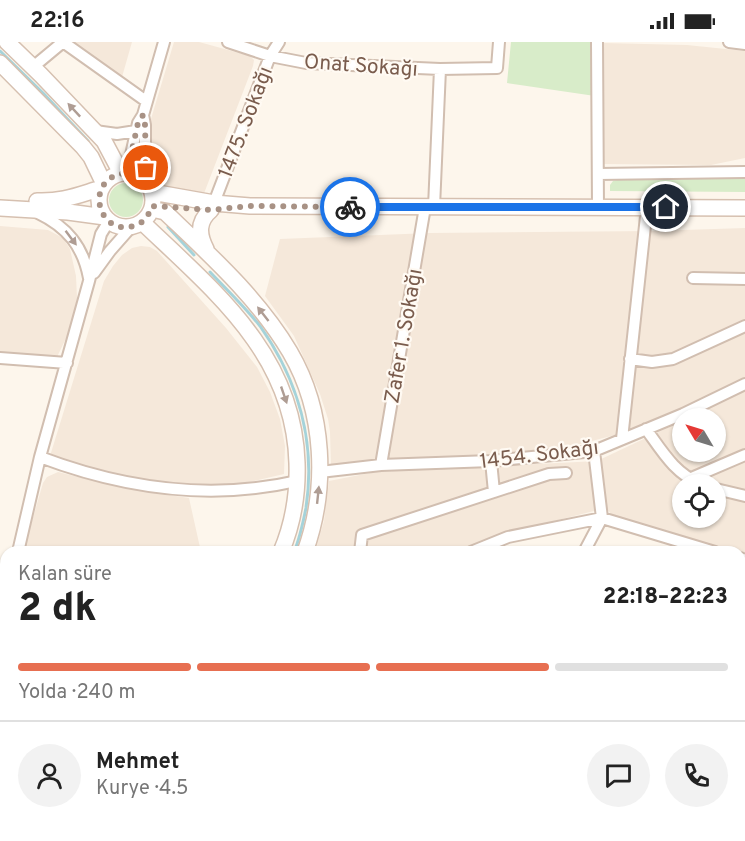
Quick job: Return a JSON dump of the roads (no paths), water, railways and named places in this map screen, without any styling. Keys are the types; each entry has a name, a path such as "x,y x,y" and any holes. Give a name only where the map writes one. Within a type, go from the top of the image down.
{"street":[{"path":"7,42 104,141 124,173"},
{"path":"33,67 63,42 146,101"},
{"path":"124,173 164,42"},
{"name":"Onat Sokağı","path":"228,42 270,56 306,63 440,69 497,68 499,42"},
{"name":"1475. Sokağı","path":"213,207 270,56 279,42"},
{"path":"597,42 598,207"},
{"path":"729,42 745,44"},
{"path":"0,63 91,157 103,186 99,203 107,219 40,457 19,546"},
{"name":"Zafer 1. Sokağı","path":"381,465 429,207 440,69"},
{"path":"89,281 110,251 148,216 151,197 143,115"},
{"path":"94,130 117,134 136,131"},
{"path":"74,197 87,177 91,157"},
{"path":"598,174 745,172"},
{"path":"0,200 53,202 103,186 111,177 124,173 138,175 151,197 209,254 261,312 283,341 298,367 314,417 320,472 316,510 307,546"},
{"path":"151,197 213,207 745,208"},
{"path":"209,254 203,243 200,224 213,207"},
{"path":"622,439 647,207"},
{"path":"0,208 68,212 107,219 122,227 137,224"},
{"path":"33,210 58,224 70,236 80,251 89,281"},
{"path":"137,224 192,270 216,294 264,354 278,377 292,421 297,455 297,481 292,520 283,546"},
{"path":"192,270 220,266"},
{"path":"693,278 745,280"},
{"path":"630,359 652,362 673,358 745,326"},
{"path":"0,358 67,363"},
{"name":"1454. Sokağı","path":"320,472 381,465 491,461 594,451 683,414 745,384"},
{"path":"646,429 676,470 682,474"},
{"path":"587,546 602,518 594,451"},
{"path":"701,474 745,455"},
{"path":"40,457 103,477 177,490 241,491 297,481"},
{"path":"491,461 494,492"},
{"path":"361,546 362,535 549,474 566,473"},
{"path":"726,491 745,496"},
{"path":"486,546 508,537 602,518 693,546"}],"waterway":[{"path":"0,51 88,141"},
{"path":"168,227 194,255"},
{"path":"210,272 260,326 285,368 294,390 306,436 308,459 306,508 296,546"}]}
